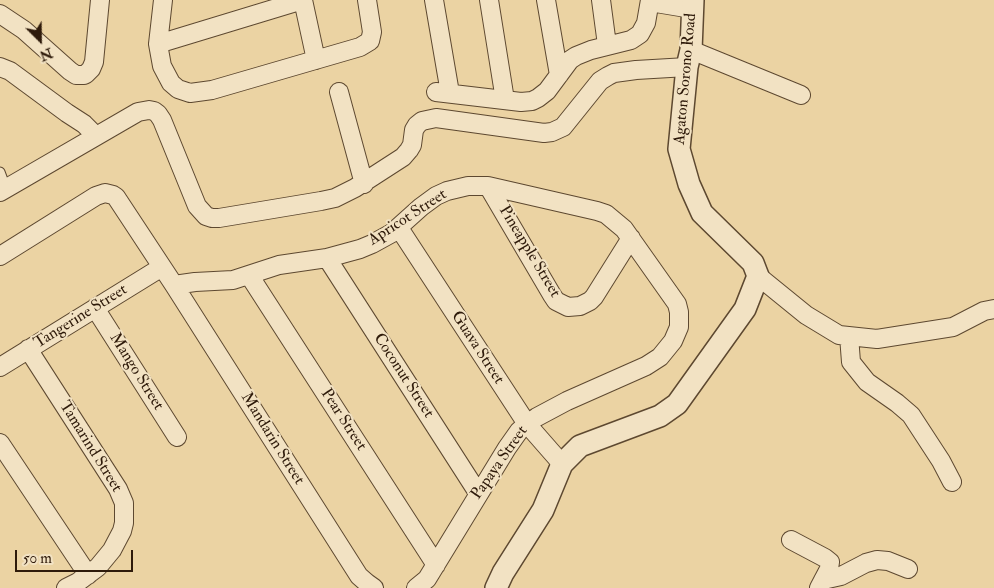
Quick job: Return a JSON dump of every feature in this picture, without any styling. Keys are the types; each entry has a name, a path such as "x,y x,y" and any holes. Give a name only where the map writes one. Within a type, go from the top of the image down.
{"street":[{"path":"0,14 24,30 70,72 76,75 86,74 94,62 100,0"},
{"path":"162,0 158,44 162,66 171,83 178,89 190,93 212,90 360,47 370,41 372,32 367,0"},
{"path":"158,44 303,0 316,60"},
{"path":"434,0 443,92 527,102 538,98 547,91 570,60 576,56 607,45 631,40 640,34 646,23 650,1 692,4"},
{"path":"489,0 505,100"},
{"path":"546,0 559,75"},
{"path":"601,0 607,45"},
{"name":"Agaton Sorono Road","path":"692,4 680,149 688,184 702,213 753,263 758,276"},
{"path":"2,184 96,136 138,112 148,110 154,111 162,120 197,206 206,216 219,218 321,202 344,194 364,184 403,157 410,150 414,130 422,121 436,118 544,133 552,132 563,127 600,81 608,76 689,58 801,95"},
{"path":"0,67 10,71 66,113 84,124 96,136"},
{"path":"339,92 364,184"},
{"name":"Apricot Street","path":"174,285 225,281 278,265 327,258 360,249 392,233 436,196 468,186 488,186 597,211 613,219 631,238 677,304 680,319"},
{"name":"Pineapple Street","path":"488,186 552,295 556,301 568,307 580,306 594,297 631,238"},
{"path":"0,256 100,194 105,193 113,195 120,202 174,285"},
{"name":"Guava Street","path":"399,228 527,424 562,464"},
{"name":"Coconut Street","path":"327,258 478,493"},
{"name":"Tangerine Street","path":"0,366 162,267"},
{"name":"Pear Street","path":"249,275 436,565"},
{"path":"496,588 503,573 543,510 562,464 580,446 660,416 677,404 745,309 758,276 806,315 839,335 877,338 953,326 984,311 994,309"},
{"name":"Mandarin Street","path":"174,285 359,576 374,588"},
{"name":"Mango Street","path":"95,308 177,437"},
{"name":"Papaya Street","path":"416,588 427,579 478,493 519,431 537,416 654,362 674,341 680,319"},
{"path":"849,336 851,362 867,382 911,415 941,461 952,482"},
{"name":"Tamarind Street","path":"28,349 118,490 124,503 124,523 117,540 106,558 88,575 66,588"},
{"path":"0,442 88,575"},
{"path":"791,540 830,562 829,569 821,584"},
{"path":"821,584 876,560 888,561 908,569"}]}
